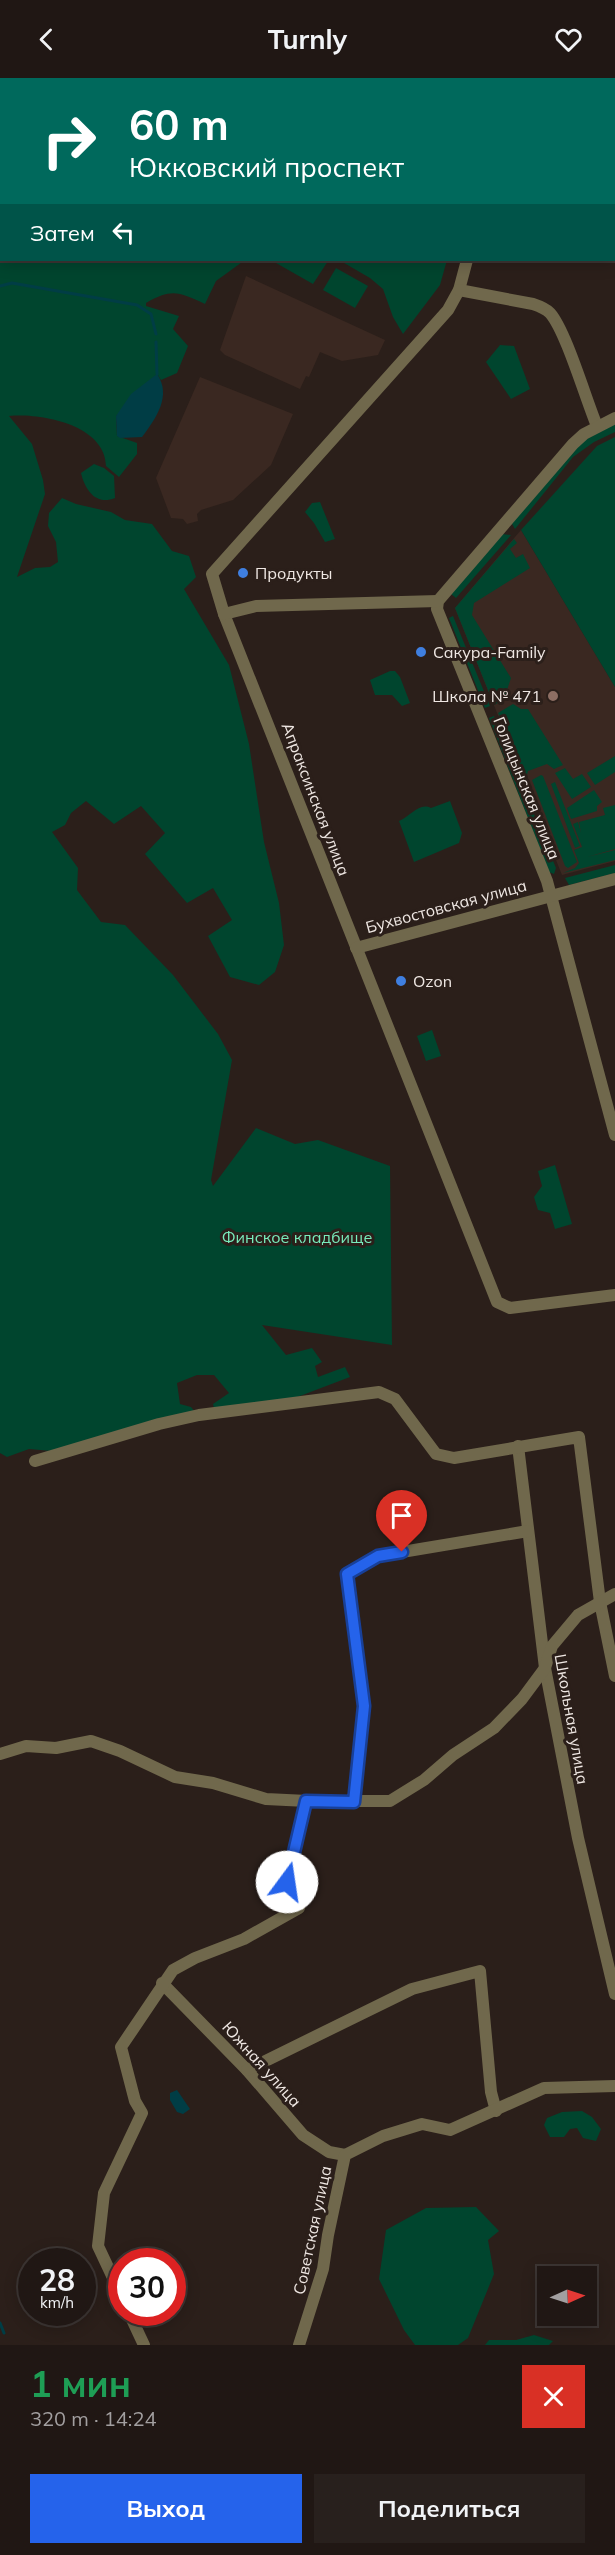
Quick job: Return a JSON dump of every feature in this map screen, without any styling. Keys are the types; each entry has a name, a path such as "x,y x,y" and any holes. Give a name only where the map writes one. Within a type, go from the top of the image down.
{"street":[{"name":"Апраксинская улица","path":"467,261 459,290 441,318 212,574 225,614 497,1302 510,1308 615,1295"},
{"path":"459,290 533,304 543,307 551,314 597,426"},
{"path":"225,614 256,606 438,601 573,444 597,426 615,418"},
{"name":"Голицынская улица","path":"438,601 439,616 547,881 615,1135"},
{"name":"Бухвостовская улица","path":"356,948 615,879"},
{"path":"35,1461 159,1424 199,1415 379,1392 395,1399 436,1454 454,1458 579,1437 600,1602 615,1677"},
{"name":"Школьная улица","path":"518,1446 545,1668 578,1838 615,1994"},
{"path":"354,1802 364,1706 347,1574 378,1556 528,1531"},
{"path":"0,1754 26,1746 56,1748 91,1741 120,1751 175,1777 213,1783 267,1799 390,1801 424,1780 453,1755 494,1728 522,1699 545,1668 552,1646 578,1615 615,1594"},
{"path":"108,2267 98,2246 104,2193 142,2113 135,2101 121,2047 162,1983 173,1970 195,1958 244,1939 299,1908 287,1882 306,1801"},
{"path":"247,2070 412,1989 480,1971 491,2092 496,2111"},
{"name":"Южная улица","path":"162,1983 247,2070 303,2135 329,2152 345,2155"},
{"name":"Советская улица","path":"299,2345 323,2269 345,2155 383,2136 422,2124 450,2130 544,2088 615,2086"},
{"path":"135,2326 144,2345"}],"shaded area":[{"path":"246,276 385,340 378,355 342,361 320,352 309,377 306,376 300,389 225,355 220,350"},
{"path":"200,377 293,414 271,465 233,500 201,510 197,514 198,521 187,524 183,519 171,518 156,478"},
{"name":"Школа № 471","path":"521,530 615,687 615,861 562,875 455,608"}],"green space":[{"name":"Финское кладбище","path":"0,261 244,261 216,281 205,304 176,293 163,295 146,303 146,306 179,316 173,329 188,346 177,373 161,380 157,374 116,416 117,436 137,443 137,454 119,477 106,466 103,452 95,440 84,431 54,420 9,416 32,444 45,494 17,577 35,568 50,567 58,562 56,542 48,526 49,513 62,498 76,504 111,512 125,520 152,524 172,551 189,556 196,577 184,589 229,665 249,744 264,842 279,903 284,945 275,972 259,985 230,977 208,936 232,920 213,888 187,903 145,854 165,833 141,806 114,824 86,801 71,813 65,825 52,832 78,868 77,890 101,922 125,925 173,975 218,1034 232,1060 211,1180 213,1186 256,1128 295,1144 318,1140 390,1166 392,1345 262,1325 286,1355 312,1348 322,1362 315,1366 318,1377 345,1367 350,1377 292,1399 214,1408 213,1404 229,1393 214,1375 197,1375 177,1383 180,1404 191,1407 195,1412 52,1451 29,1449 7,1457 0,1453"},
{"path":"277,261 328,261 313,284 276,263"},
{"path":"341,261 447,261 440,285 403,334 393,317 383,289 370,278"},
{"path":"336,268 368,286 355,308 323,290"},
{"path":"500,345 514,346 530,389 511,399 486,362"},
{"path":"615,424 615,432 594,442 573,457 515,529 511,522 581,442"},
{"path":"615,437 615,687 521,530 597,446"},
{"path":"94,464 114,476 115,498 102,500 97,498 85,485 81,473"},
{"path":"320,502 335,539 325,542 305,512 312,503"},
{"path":"502,534 511,535 456,598 451,594"},
{"path":"514,539 517,543 510,549 516,558 523,554 530,568 474,603 472,615 511,678 507,690 509,697 494,705 455,608"},
{"path":"453,616 490,706 485,708 449,618"},
{"path":"395,671 400,677 410,703 402,706 392,695 375,695 370,680"},
{"path":"513,704 521,709 528,709 563,765 554,769 547,764 528,771 526,779 498,713"},
{"path":"494,716 556,868 554,874 549,872 489,718"},
{"path":"615,756 615,772 595,785 587,773"},
{"path":"565,768 573,779 582,774 591,787 572,799 555,773"},
{"path":"541,775 577,862 568,868 565,866 532,780"},
{"path":"555,782 580,846 575,848 551,784"},
{"path":"594,790 602,802 597,806 597,811 571,819 567,808"},
{"path":"450,801 462,833 459,843 414,862 399,821 419,808 431,808"},
{"path":"615,805 615,849 587,857 615,850 615,860 563,873 575,868 579,863 574,850 582,847 573,824 578,822 581,833 579,822 605,815 603,808"},
{"path":"615,865 615,873 569,885 565,878"},
{"path":"432,1030 441,1056 426,1061 417,1036"},
{"path":"555,1165 572,1224 555,1229 550,1213 538,1210 534,1197 542,1186 538,1171"},
{"path":"582,2111 592,2117 601,2129 596,2141 583,2138 577,2128 570,2129 564,2137 550,2137 544,2125 547,2118 562,2112"},
{"path":"476,2207 499,2231 488,2240 494,2274 468,2338 458,2345 415,2345 404,2330 379,2279 386,2230 426,2208"},
{"path":"534,2335 553,2341 549,2345 485,2345 489,2340 516,2340"}],"water":[{"path":"157,374 163,390 163,399 157,415 142,437 120,438 117,436 116,416 131,394"},
{"path":"177,2090 190,2109 183,2114 177,2112 170,2100 170,2093"}],"waterway":[{"path":"0,286 12,283 137,305 151,314 156,334"},
{"path":"156,342 157,374"},
{"path":"0,2323 4,2333"}],"place":[{"name":"Продукты","path":"243,573"},
{"name":"Сакура-Family","path":"421,652"},
{"name":"Школа № 471","path":"553,696"},
{"name":"Ozon","path":"401,981"}],"route":[{"path":"287,1882 306,1801 354,1802 364,1706 347,1574 378,1556 402,1552"}]}
